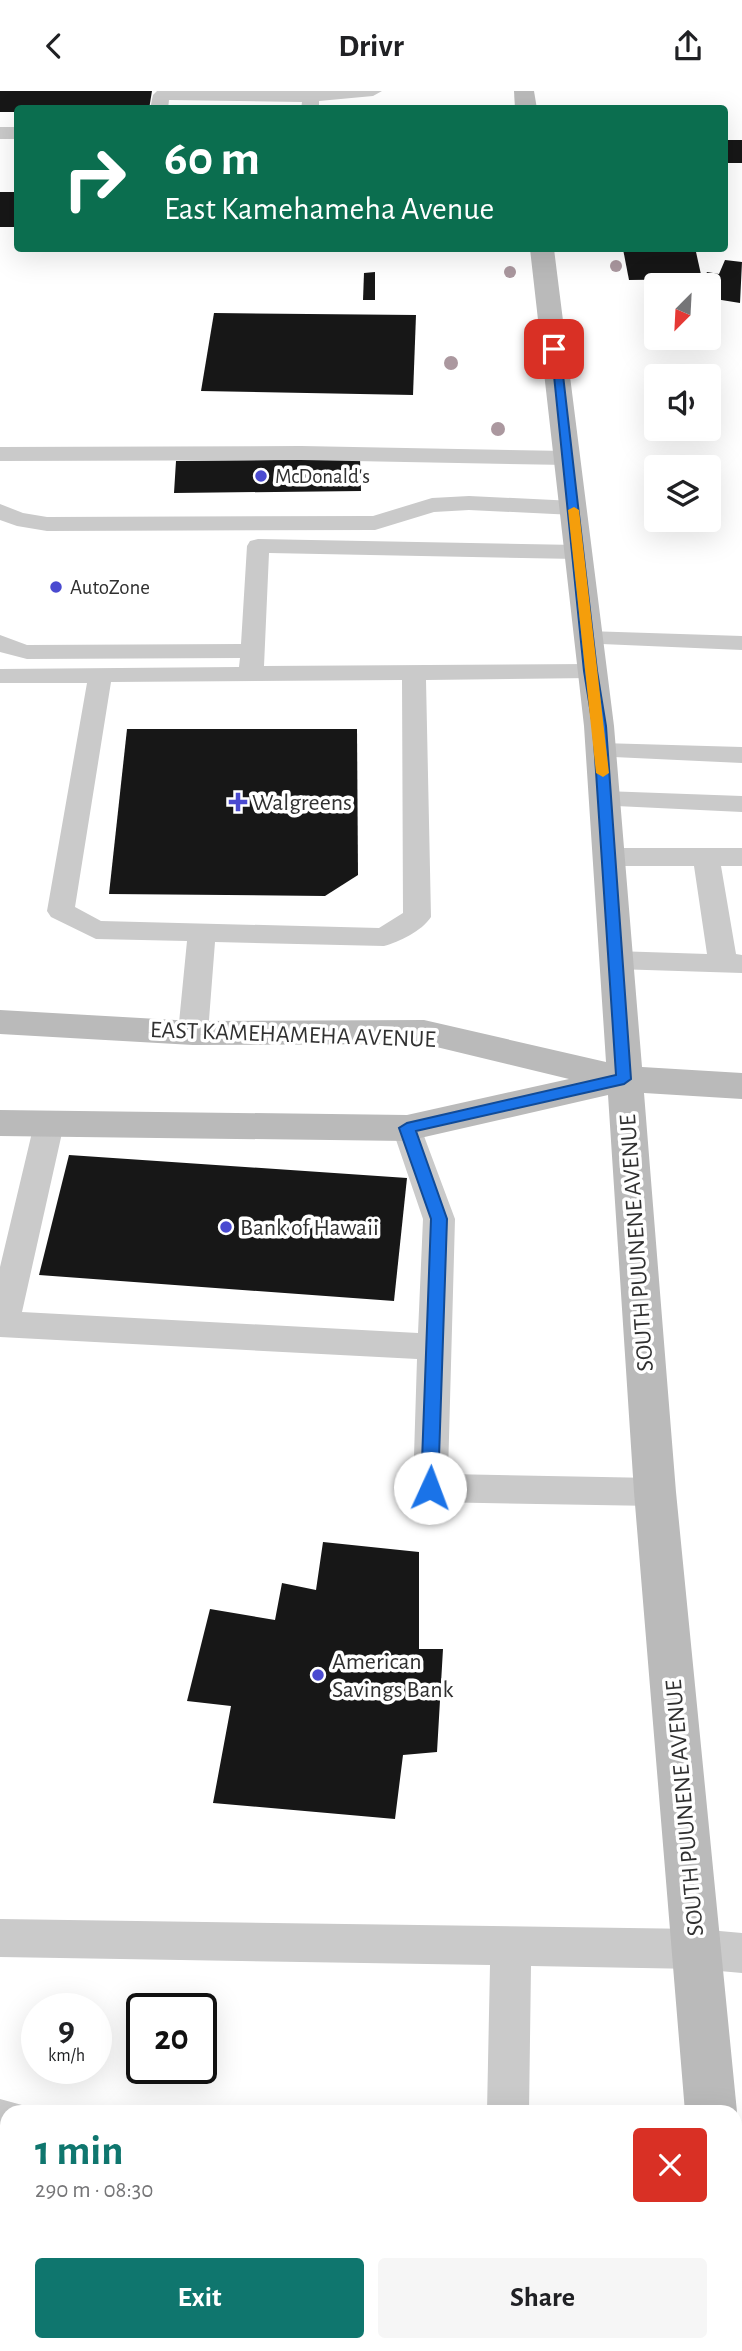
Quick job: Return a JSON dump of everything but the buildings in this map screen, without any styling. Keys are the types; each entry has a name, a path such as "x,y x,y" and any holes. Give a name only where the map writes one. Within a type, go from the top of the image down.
{"main road":[{"name":"SOUTH PUUNENE AVENUE","path":"542,252 601,751 655,1492 719,1951 711,2105"},
{"name":"EAST KAMEHAMEHA AVENUE","path":"0,1022 193,1033 424,1033 624,1079"},
{"path":"0,1123 407,1128 624,1079 742,1086"}],"lane":[{"path":"160,105 162,95 310,103 373,91"},
{"path":"0,454 301,453 568,458"},
{"path":"0,510 16,519 47,524 102,524 375,523 432,505 469,503 573,508"},
{"path":"252,663 258,546 578,552"},
{"path":"587,638 742,648"},
{"path":"0,642 27,652 414,673 590,671"},
{"path":"0,676 100,675 252,663"},
{"path":"100,675 61,911 96,930 384,937 417,917 414,673"},
{"path":"601,751 742,755"},
{"path":"604,799 742,804"},
{"path":"608,857 742,857"},
{"path":"615,960 732,963 706,857"},
{"path":"193,1033 202,932"},
{"path":"49,1124 2,1324 434,1347"},
{"path":"407,1128 439,1219 430,1488 655,1492"},
{"path":"0,1938 719,1951"},
{"path":"508,2105 511,1946"}],"slow traffic":[{"path":"574,510 603,773"}],"place":[{"name":"McDonald's","path":"261,476"},
{"name":"AutoZone","path":"56,587"},
{"name":"Walgreens","path":"238,802"},
{"name":"Bank of Hawaii","path":"226,1227"},
{"name":"American Savings Bank","path":"318,1675"}],"route":[{"path":"430,1488 439,1219 407,1128 624,1079 599,726 590,671 554,349"}]}
